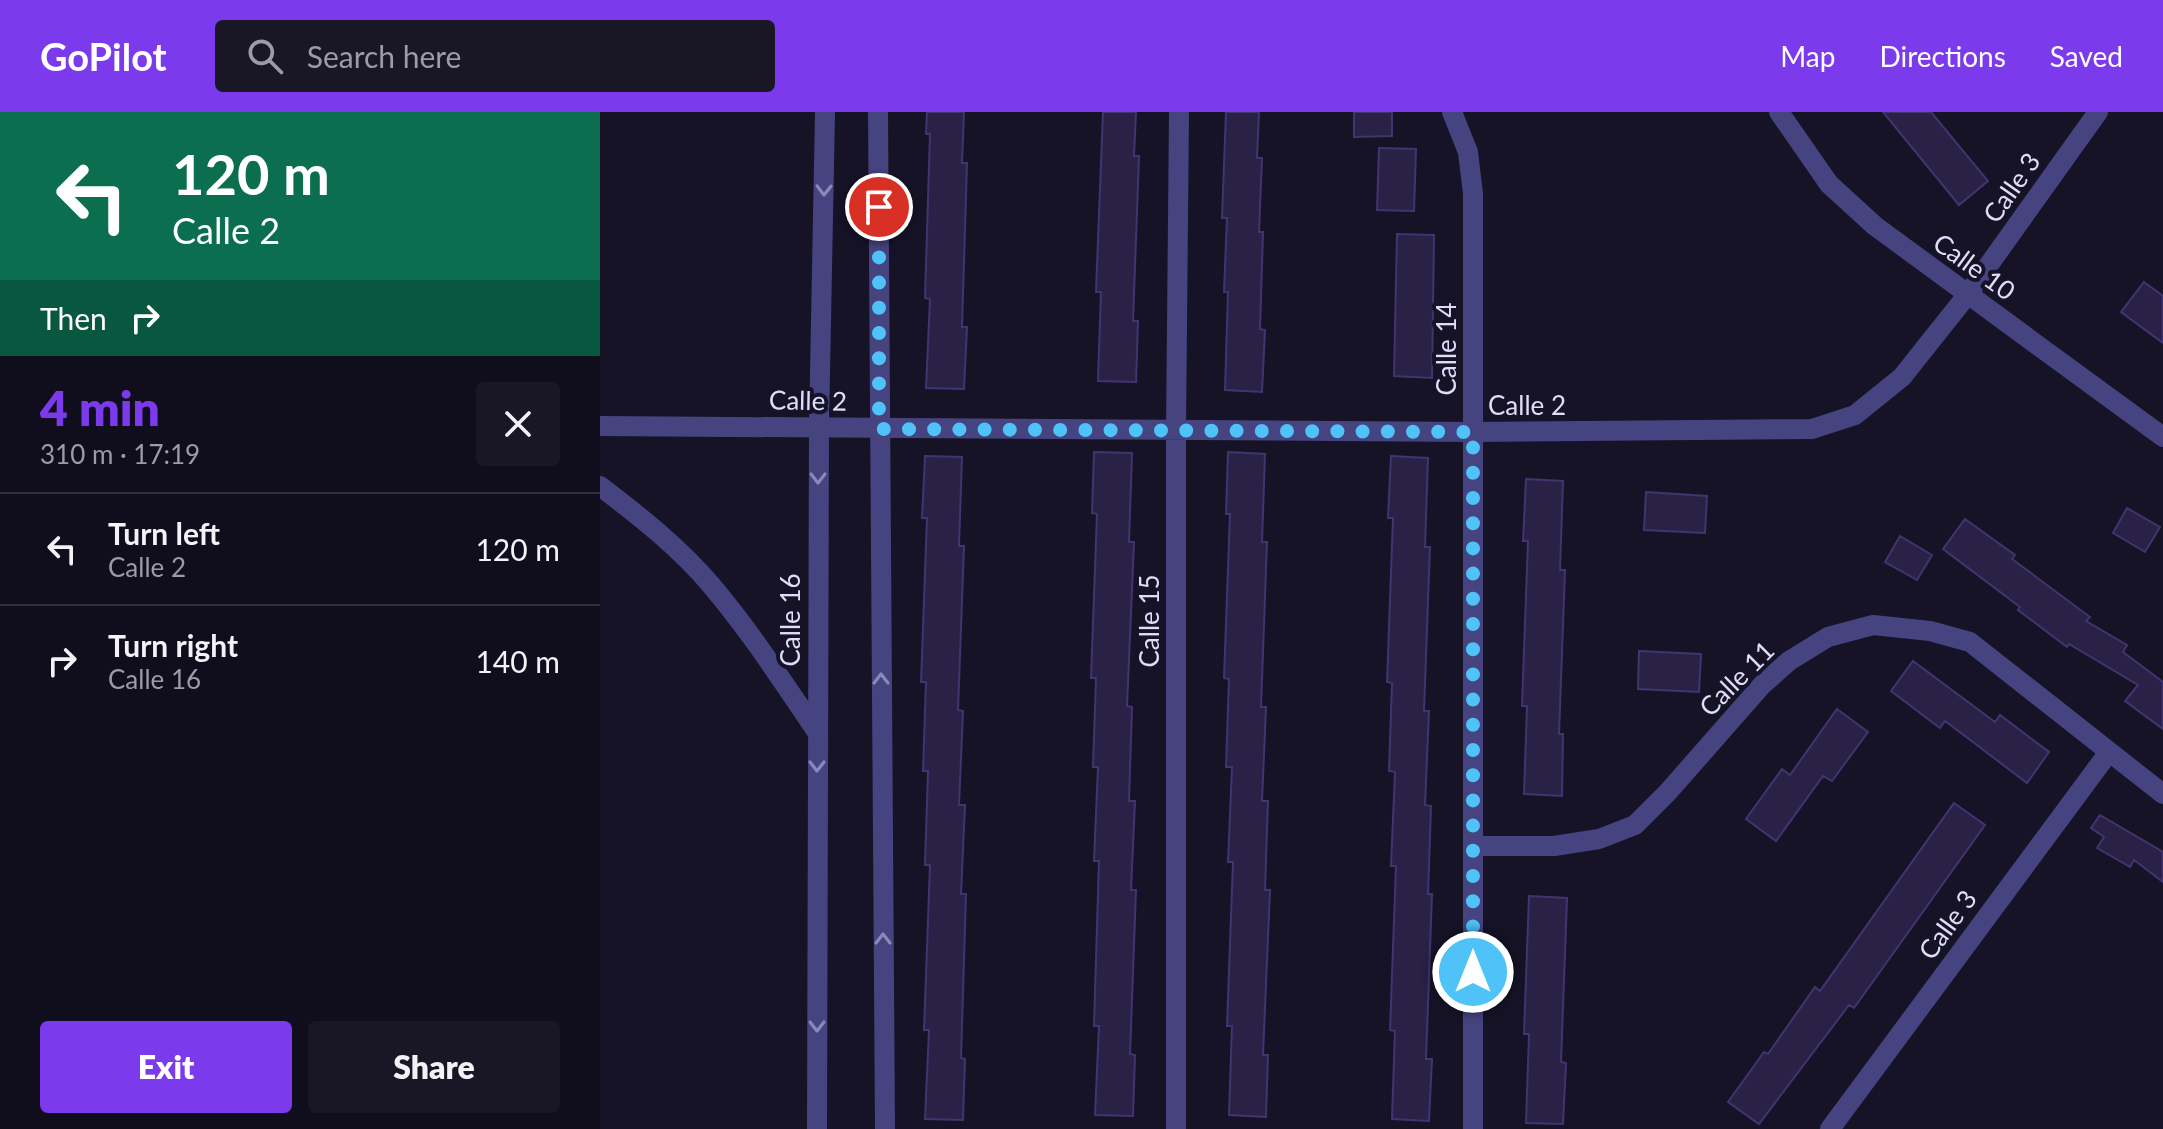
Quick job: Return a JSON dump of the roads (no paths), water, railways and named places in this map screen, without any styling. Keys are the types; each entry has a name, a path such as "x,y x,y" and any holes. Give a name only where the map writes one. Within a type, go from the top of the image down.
{"street":[{"name":"Calle 16","path":"817,1129 819,426 825,112"},
{"path":"878,112 885,1129"},
{"name":"Calle 15","path":"1176,1129 1179,112"},
{"name":"Calle 14","path":"1452,112 1468,152 1473,194 1473,1129"},
{"name":"Calle 10","path":"1779,112 1829,184 1875,226 2163,437"},
{"name":"Calle 3","path":"1968,294 2098,112"},
{"name":"Calle 2","path":"600,426 1473,432 1812,429 1855,415 1902,377 1968,294"},
{"path":"600,486 653,527 711,585 817,732"},
{"name":"Calle 11","path":"1473,846 1554,846 1599,839 1635,825 1762,685 1789,661 1828,637 1873,625 1930,631 1970,642 2163,794"},
{"name":"Calle 3","path":"1830,1129 2109,752"}]}
